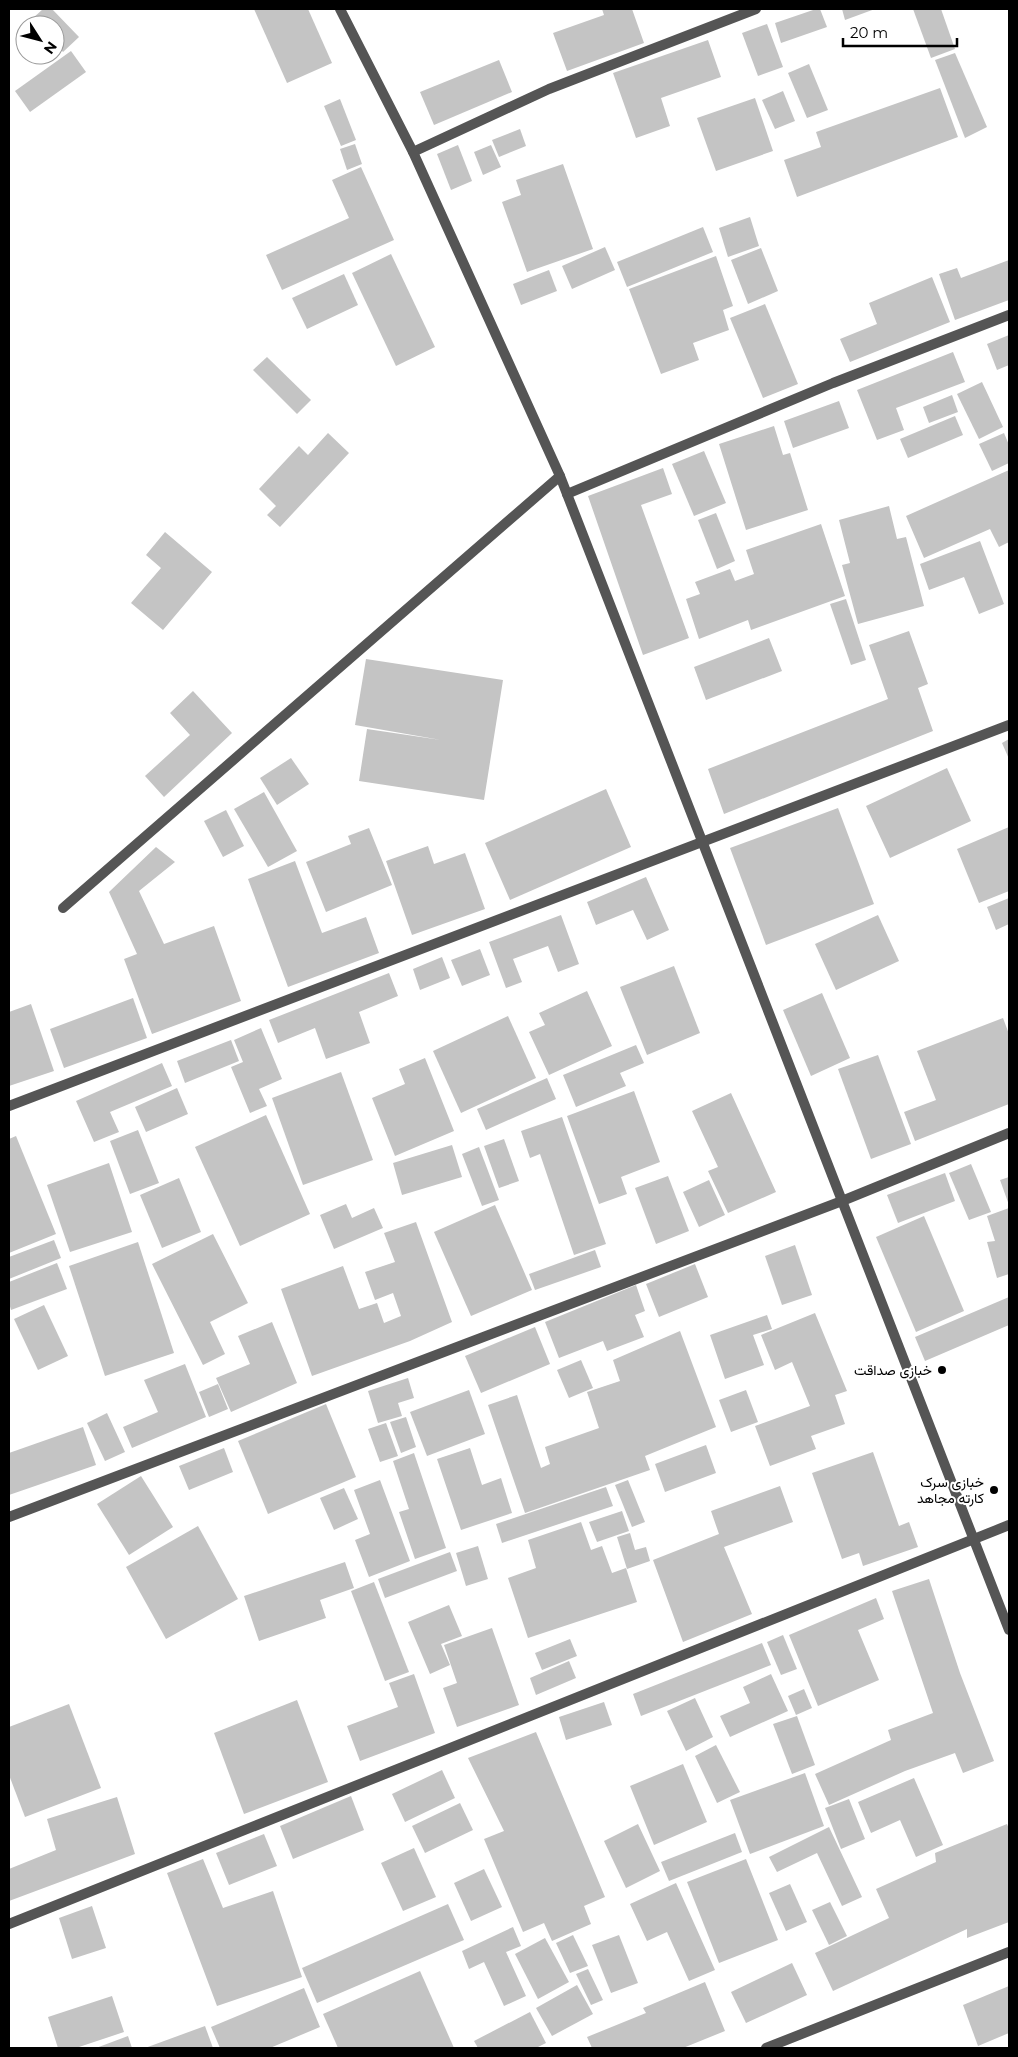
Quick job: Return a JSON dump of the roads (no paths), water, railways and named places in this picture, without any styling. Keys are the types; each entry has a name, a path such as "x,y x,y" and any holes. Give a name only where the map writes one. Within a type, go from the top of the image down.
{"street":[{"path":"340,9 413,152 560,476 1009,1630"},
{"path":"413,152 549,89 756,9"},
{"path":"566,494 833,383 1009,315"},
{"path":"63,908 560,476"},
{"path":"9,1106 702,840 1009,725"},
{"path":"9,1517 842,1201 1009,1133"},
{"path":"9,1924 1009,1525"},
{"path":"766,2048 1009,1952"}],"place":[{"name":"خبازی صداقت","path":"942,1370"},
{"name":"خبازی سرک کارته مجاهد","path":"994,1490"}]}
